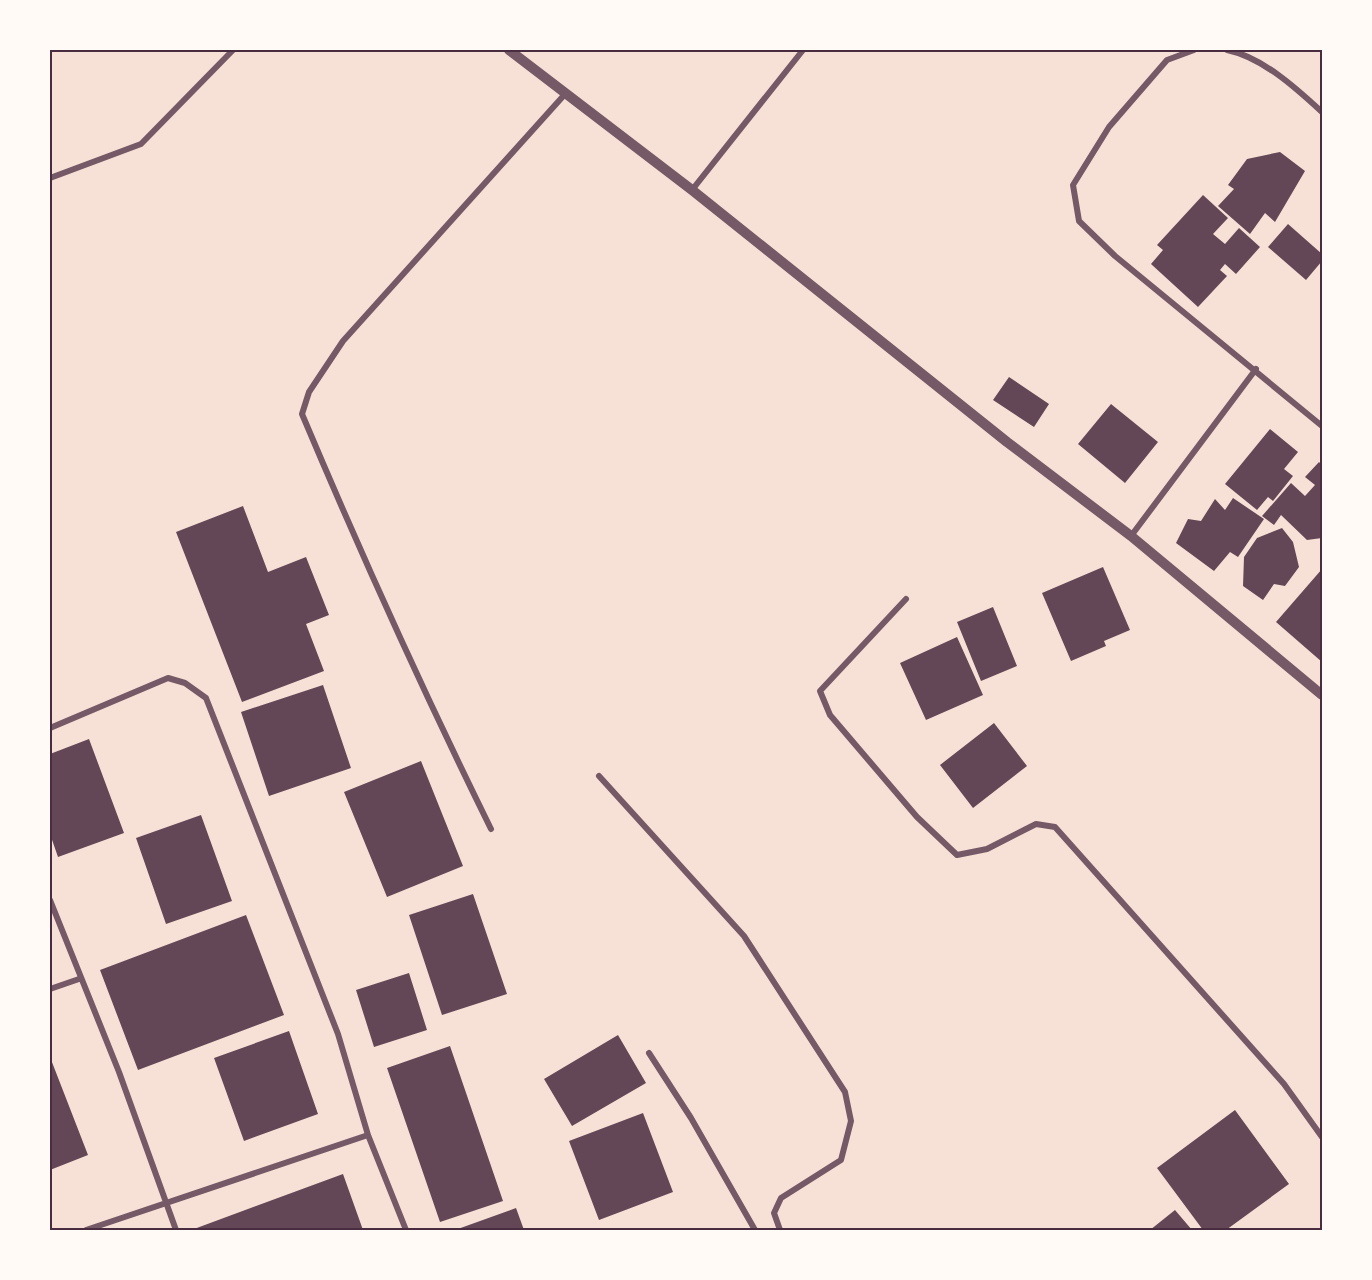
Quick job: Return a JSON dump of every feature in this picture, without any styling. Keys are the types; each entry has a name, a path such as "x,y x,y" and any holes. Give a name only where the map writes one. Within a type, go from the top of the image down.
{"street":[{"path":"50,178 141,144 233,50"},
{"path":"508,50 692,190 1007,442 1131,536 1323,695"},
{"path":"692,190 803,50"},
{"path":"1194,50 1167,60 1109,127 1073,185 1079,221 1115,256 1323,426"},
{"path":"1227,50 1241,53 1251,59 1298,90 1323,112"},
{"path":"492,829 395,627 302,414 309,392 343,341 566,93"},
{"path":"1131,536 1256,369"},
{"path":"906,599 820,691 830,714 917,817 957,855 987,849 1036,824 1055,827 1284,1084 1323,1137"},
{"path":"50,728 168,678 185,683 206,698 339,1034 368,1135 406,1230"},
{"path":"599,776 744,936 845,1092 851,1121 841,1160 781,1198 774,1214 780,1230"},
{"path":"50,900 79,979 119,1072 176,1230"},
{"path":"50,989 79,979"},
{"path":"649,1053 691,1118 755,1230"},
{"path":"86,1230 368,1135"}],"building":[{"path":"1280,152 1305,171 1275,222 1265,213 1250,234 1218,206 1234,189 1228,185 1247,159"},
{"path":"1203,195 1228,218 1213,234 1225,244 1239,228 1260,247 1236,274 1225,264 1220,270 1227,276 1198,307 1151,264 1163,250 1157,245"},
{"path":"1288,224 1322,254 1322,261 1306,280 1268,247"},
{"path":"1009,377 1049,404 1034,427 993,400"},
{"path":"1111,404 1158,442 1125,483 1078,444"},
{"path":"1270,429 1298,452 1284,469 1293,476 1273,501 1268,497 1257,510 1225,484"},
{"path":"1319,462 1322,465 1322,538 1307,540 1281,515 1274,525 1262,516 1291,483 1305,496 1315,485 1305,477"},
{"path":"1233,498 1264,519 1238,557 1230,552 1214,571 1176,543 1188,519 1201,521 1215,499 1225,510"},
{"path":"243,506 268,572 306,557 329,615 306,624 324,671 242,702 176,532"},
{"path":"1282,528 1293,542 1299,567 1285,586 1274,584 1263,600 1243,586 1244,557 1257,538"},
{"path":"1103,567 1130,630 1104,641 1106,646 1071,661 1042,593"},
{"path":"1322,569 1322,662 1276,622"},
{"path":"993,607 1017,666 981,681 957,622"},
{"path":"957,637 983,695 926,720 900,663"},
{"path":"323,685 351,768 269,796 241,712"},
{"path":"994,723 1027,766 973,808 940,765"},
{"path":"89,739 124,833 58,857 50,834 50,754"},
{"path":"421,761 463,866 387,897 344,792"},
{"path":"201,815 232,901 166,924 136,838"},
{"path":"473,894 507,994 442,1015 409,915"},
{"path":"246,915 284,1015 138,1070 100,970"},
{"path":"409,973 427,1030 374,1047 356,990"},
{"path":"289,1031 318,1114 244,1141 214,1058"},
{"path":"618,1035 646,1083 572,1126 544,1079"},
{"path":"450,1046 503,1201 440,1222 387,1068"},
{"path":"50,1057 88,1155 50,1170"},
{"path":"1235,1110 1289,1184 1226,1230 1203,1230 1157,1168"},
{"path":"643,1113 673,1192 599,1220 569,1141"},
{"path":"343,1174 363,1230 194,1230 194,1229"},
{"path":"516,1208 524,1230 455,1230"},
{"path":"1175,1210 1192,1230 1150,1230"}]}
